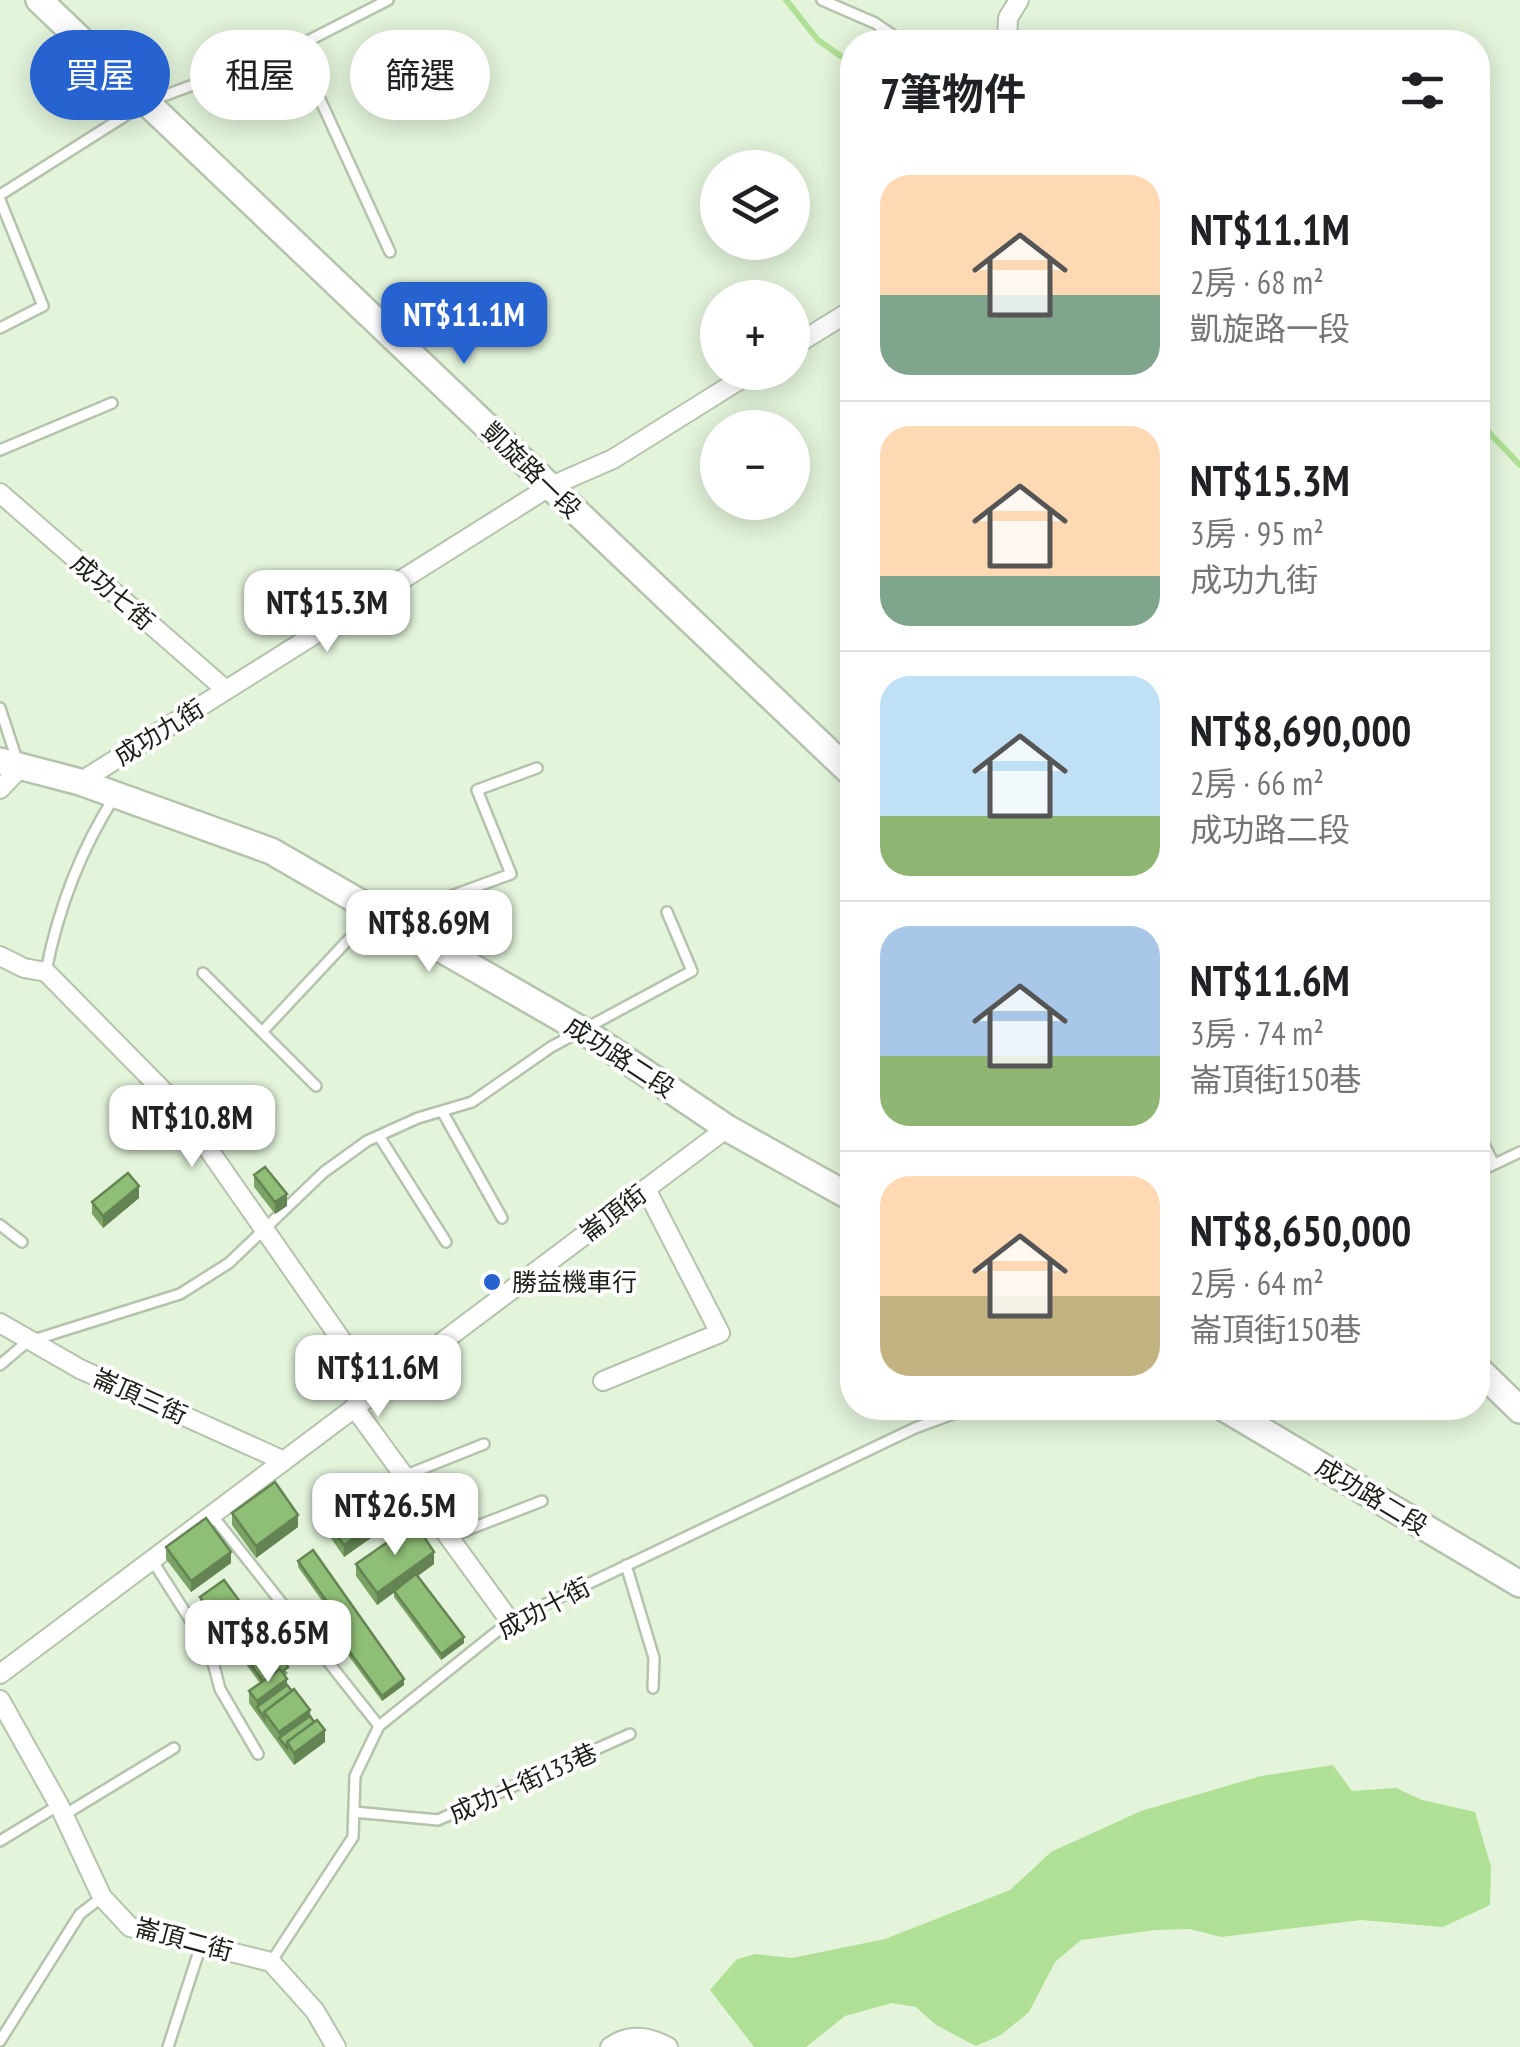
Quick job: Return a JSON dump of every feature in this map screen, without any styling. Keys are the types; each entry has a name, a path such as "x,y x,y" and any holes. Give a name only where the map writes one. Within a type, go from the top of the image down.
{"street":[{"name":"凱旋路一段","path":"39,0 71,30"},
{"path":"1008,30 1008,18 1020,0"},
{"name":"凱旋路一段","path":"167,120 840,763"},
{"path":"810,336 840,317"},
{"name":"成功九街","path":"80,782 549,487 613,460 724,390"},
{"name":"成功七街","path":"0,493 226,690"},
{"path":"0,789 10,765"},
{"name":"成功路二段","path":"10,765 80,782 271,851 585,1032 727,1128 840,1191"},
{"path":"0,956 24,968 46,972 179,1107 377,1390"},
{"name":"崙頂街","path":"0,1674 727,1128"},
{"path":"603,1381 720,1333 646,1188"},
{"name":"崙頂三街","path":"0,1323 27,1342 284,1461"},
{"path":"1490,1380 1520,1410"},
{"path":"354,1408 404,1476 425,1519 449,1537 510,1621"},
{"name":"成功路二段","path":"1244,1420 1520,1584"},
{"name":"崙頂二街","path":"0,1700 62,1810 102,1897 130,1928 271,1962"},
{"path":"271,1962 315,2011 336,2047"},
{"path":"610,2047 623,2038 654,2040 668,2047"}],"lane":[{"path":"329,30 388,0"},
{"path":"822,0 885,30"},
{"path":"0,328 42,306 0,197 120,120"},
{"path":"329,120 390,252"},
{"path":"0,450 112,403"},
{"path":"0,708 10,765"},
{"path":"262,1032 362,925 510,874 477,790 538,768"},
{"path":"46,972 55,924 96,826 116,794"},
{"path":"0,1365 27,1342 180,1294 229,1262 308,1192 324,1172 378,1136 472,1102 552,1046 585,1032 692,972 667,912"},
{"path":"202,973 316,1086"},
{"path":"442,1112 502,1218"},
{"path":"378,1136 446,1242"},
{"path":"1490,1166 1520,1152"},
{"path":"1490,1156 1494,1164"},
{"path":"0,1225 22,1242"},
{"name":"成功十街","path":"271,1962 352,1837 355,1776 379,1726 510,1621 937,1420"},
{"path":"404,1476 484,1444"},
{"path":"449,1537 542,1501"},
{"path":"212,1515 379,1726"},
{"path":"152,1560 210,1651 220,1689 258,1754"},
{"path":"626,1565 654,1658 653,1688"},
{"name":"成功十街133巷","path":"354,1812 438,1820 630,1734"},
{"path":"0,1842 174,1748"},
{"path":"0,2042 80,1914 102,1897"},
{"path":"168,2047 201,1945"}],"shaded area":[{"path":"1333,1765 1352,1791 1396,1788 1422,1800 1475,1812 1491,1867 1490,1905 1443,1927 1361,1920 1221,1937 1190,1929 1081,1940 1055,1962 1029,2012 1001,2035 976,2046 936,2025 916,2007 892,2003 845,2016 806,2047 754,2047 710,1990 737,1959 756,1954 792,1958 885,1939 1010,1890 1051,1852 1141,1811 1261,1776"}],"building":[{"path":"265,1167 287,1194 275,1202 254,1175"},
{"path":"128,1173 139,1186 103,1216 92,1202"},
{"path":"381,1475 402,1504 344,1545 324,1516"},
{"path":"275,1482 298,1515 256,1546 232,1513"},
{"path":"206,1518 231,1552 191,1581 166,1547"},
{"path":"415,1523 434,1552 377,1593 356,1564"},
{"path":"313,1550 404,1679 382,1696 336,1633 345,1627 298,1561"},
{"path":"416,1574 464,1637 441,1654 394,1591"},
{"path":"224,1580 288,1667 282,1672 280,1669 263,1681 200,1597"},
{"path":"280,1669 287,1679 257,1701 249,1691"},
{"path":"287,1685 292,1691 264,1712 264,1718 257,1707"},
{"path":"294,1689 310,1710 279,1732 264,1712"},
{"path":"310,1716 314,1722 287,1742 287,1748 279,1738"},
{"path":"317,1720 325,1730 294,1753 287,1742"}],"waterway":[{"path":"786,0 818,40 840,56"},
{"path":"1490,434 1520,465"}],"place":[{"name":"勝益機車行","path":"492,1282"}]}
